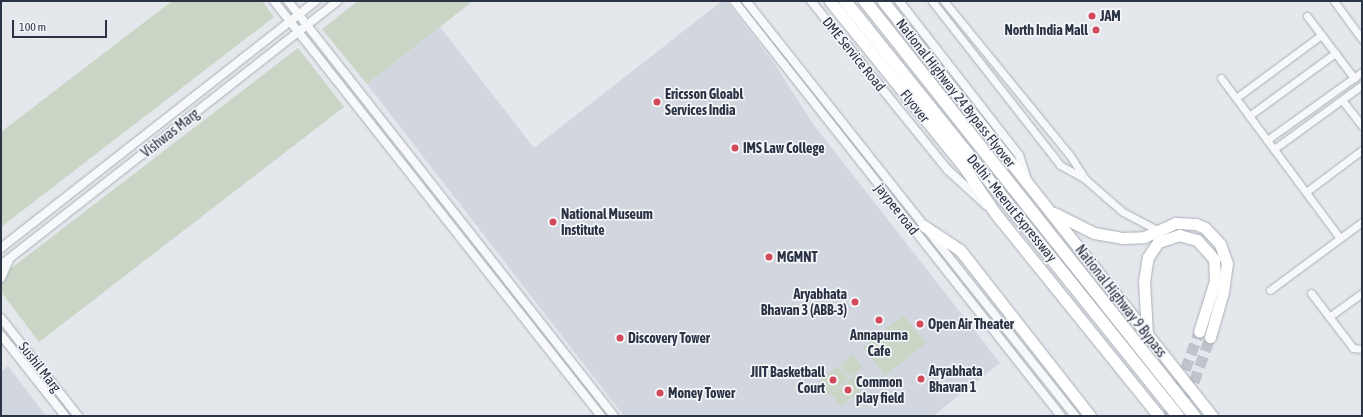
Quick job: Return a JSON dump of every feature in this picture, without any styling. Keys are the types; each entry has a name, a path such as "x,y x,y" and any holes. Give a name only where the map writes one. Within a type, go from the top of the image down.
{"highway":[{"name":"Flyover","path":"830,1 964,167 995,213 1159,416"},
{"name":"Delhi - Meerut Expressway","path":"845,1 1178,416"},
{"name":"Delhi - Meerut Expressway","path":"865,1 1194,416"},
{"name":"National Highway 24 Bypass Flyover","path":"883,1 1030,185"},
{"name":"National Highway 9 Bypass","path":"1030,185 1212,416"},
{"path":"1050,211 1094,233 1121,238 1137,238 1159,231 1175,223 1196,224 1214,236 1226,254 1227,273 1210,337"},
{"path":"924,226 960,250 1090,416"},
{"path":"1147,335 1144,281 1148,257 1158,242 1179,235 1197,240 1214,259 1215,281 1200,332"}],"street":[{"path":"274,1 601,416"},
{"path":"288,1 614,416"},
{"name":"Vishwas Marg","path":"1,248 316,1"},
{"name":"Vishwas Marg","path":"1,265 338,1"},
{"name":"jaypee road","path":"734,1 1014,359 1062,416"},
{"path":"746,1 1022,352 1075,416"},
{"path":"750,1 756,13"},
{"path":"899,1 1019,155 1030,185"},
{"path":"1085,179 1069,154 944,1 934,4 1060,165 1085,179 1111,203 1134,219 1159,231"},
{"path":"1334,1 1362,39"},
{"name":"DME Service Road","path":"814,2 948,170 995,213"},
{"path":"1307,16 1354,78"},
{"path":"1236,98 1321,35"},
{"path":"1249,116 1335,53"},
{"path":"1268,140 1362,72"},
{"path":"1221,78 1340,238"},
{"path":"1274,149 1362,86"},
{"path":"1342,100 1362,126"},
{"path":"1306,192 1362,150"},
{"path":"899,211 907,204"},
{"path":"1134,219 1138,230 1137,238"},
{"path":"1270,290 1362,222"},
{"path":"1,278 9,259"},
{"path":"1329,317 1362,293"},
{"path":"1311,294 1353,348 1362,349"},
{"name":"Sushil Marg","path":"1,318 78,416"},
{"name":"Sushil Marg","path":"1,335 64,416"},
{"path":"1014,359 1022,352"}],"shaded area":[{"path":"722,1 726,1 772,60 813,124 1000,363 933,416 624,416 367,84 440,27 534,148"},
{"path":"8,366 46,416 1,416 1,372"}],"green space":[{"path":"172,1 262,1 274,17 1,227 1,132"},
{"path":"358,1 473,1 367,84 322,29"},
{"path":"298,48 344,107 39,342 1,292 1,276"},
{"path":"903,315 926,343 885,376 863,348"},
{"path":"852,355 862,367 851,377 841,365"},
{"name":"JIIT Basketball Court","path":"838,366 848,378 828,395 818,383"},
{"name":"Common play field","path":"856,375 865,387 840,406 831,394"}],"tunnel":[{"path":"1168,416 1199,332"},
{"path":"1183,413 1210,337"}],"place":[{"name":"JAM","path":"1092,16"},
{"name":"North India Mall","path":"1096,30"},
{"name":"Ericsson Gloabl Services India","path":"657,102"},
{"name":"IMS Law College","path":"735,148"},
{"name":"National Museum Institute","path":"553,222"},
{"name":"MGMNT","path":"769,257"},
{"name":"Aryabhata Bhavan 3 (ABB-3)","path":"855,302"},
{"name":"Annapurna Cafe","path":"879,320"},
{"name":"Open Air Theater","path":"920,324"},
{"name":"Discovery Tower","path":"620,338"},
{"name":"Aryabhata Bhavan 1","path":"921,379"},
{"name":"JIIT Basketball Court","path":"833,380"},
{"name":"Common play field","path":"848,390"},
{"name":"Money Tower","path":"660,393"}]}
